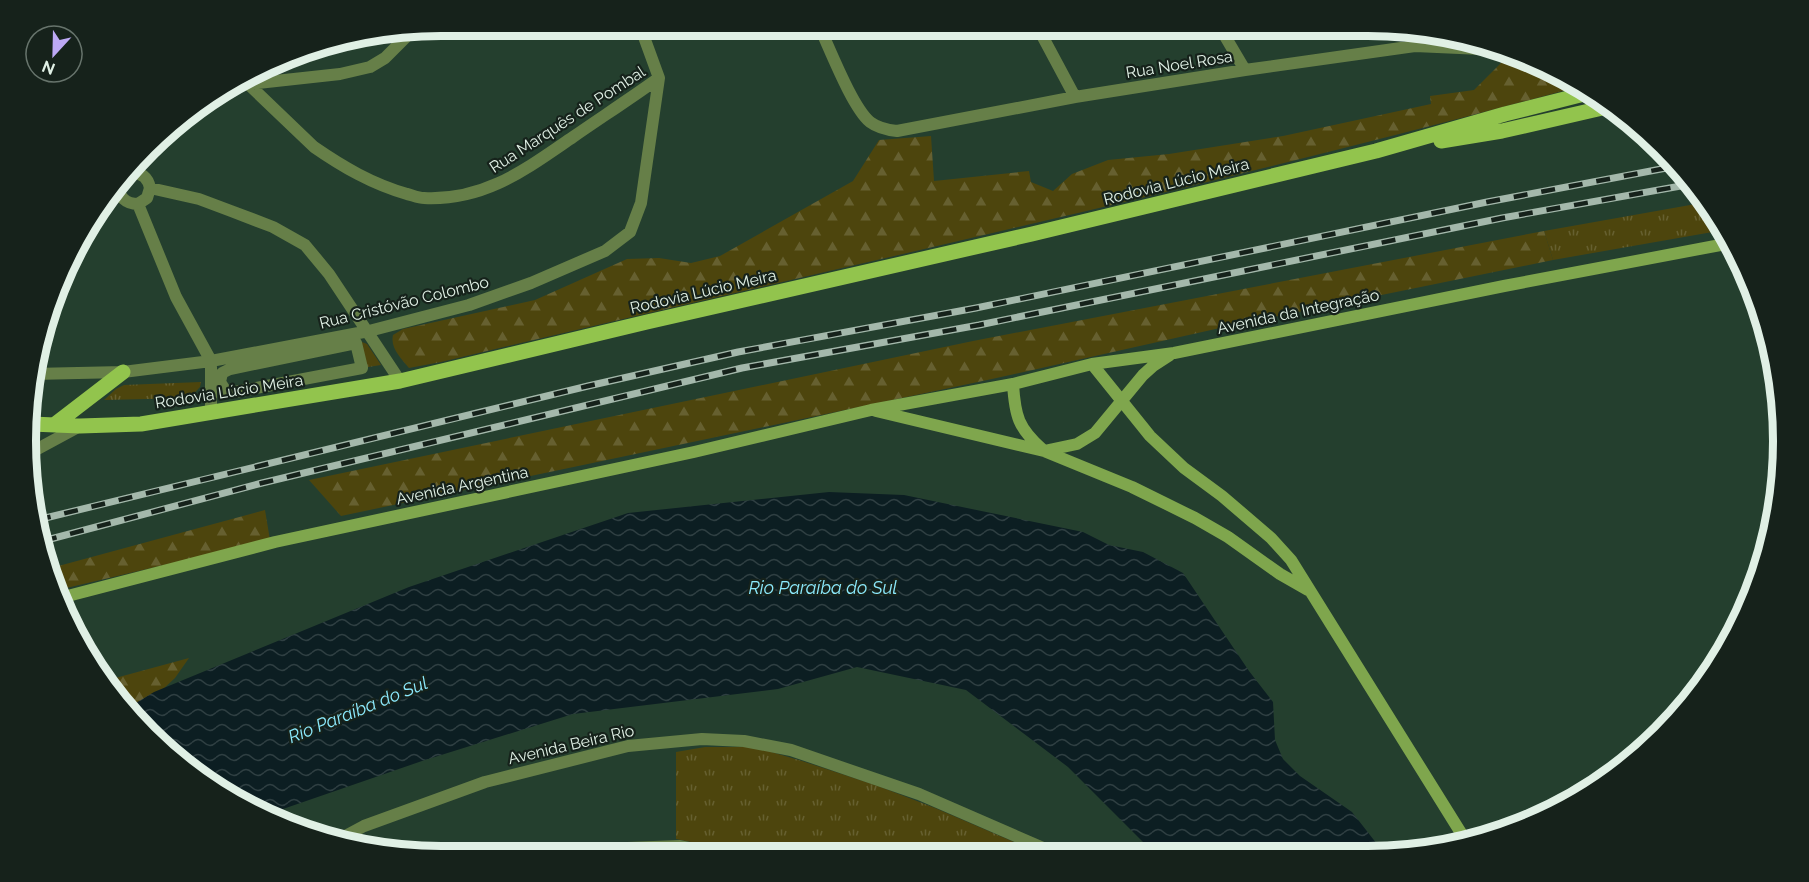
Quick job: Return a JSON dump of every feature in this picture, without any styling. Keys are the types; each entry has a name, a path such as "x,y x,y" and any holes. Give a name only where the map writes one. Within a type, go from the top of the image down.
{"main road":[{"name":"Rodovia Lúcio Meira","path":"37,423 80,426 141,424 400,381 1032,234 1376,151 1579,95"},
{"name":"Rodovia Lúcio Meira","path":"1376,151 1502,131 1599,109"},
{"path":"54,425 123,372"}],"street":[{"name":"Rua Cristóvão Colombo","path":"42,374 123,372 211,361 369,331 469,305 531,283 605,251 630,232 641,203 659,78 644,36"},
{"name":"Rua Noel Rosa","path":"824,36 858,109 870,122 882,129 897,131 1075,97 1245,70 1415,46 1466,48"},
{"path":"1042,36 1075,97"},
{"path":"1226,36 1245,70"},
{"path":"253,82 340,74 370,67 386,58 402,38"},
{"path":"1410,38 1415,46"},
{"name":"Rua Marquês de Pombal","path":"248,85 314,147 353,173 422,198 458,197 496,186 526,170 659,78"},
{"path":"120,195 132,204 138,204 147,198 149,182 142,174 137,174"},
{"path":"150,188 199,199 273,227 305,245 329,274 369,331 400,381"},
{"path":"138,204 176,297 211,361 211,413"},
{"name":"Avenida da Integração","path":"871,410 1012,384 1092,364 1174,353 1722,245"},
{"path":"356,343 362,369 235,392 225,390 220,382 222,373 230,369 356,343"},
{"path":"1044,451 1077,444 1095,433 1153,366 1174,353"},
{"path":"1092,364 1150,436 1184,468 1222,496 1271,538 1291,560 1462,835"},
{"path":"1012,384 1017,418 1026,435 1044,451"},
{"path":"871,410 1044,451 1132,487 1196,518 1228,537 1280,574 1309,590"},
{"name":"Avenida Argentina","path":"67,596 275,542 694,452 871,410"},
{"path":"36,450 80,426"},
{"name":"Avenida Beira Rio","path":"348,835 364,826 485,782 628,746 702,739 744,741 791,750 919,794 1039,846"}],"green space":[{"path":"1504,60 1569,89 1155,195 441,362 409,368 397,353 392,340 393,335 403,329 535,300 627,259 659,258 691,263 720,256 853,181 879,140 931,136 934,181 1029,171 1031,182 1053,191 1072,174 1108,160 1169,154 1283,136 1431,104 1430,96 1474,90"},
{"path":"1696,204 1715,232 1553,260 1544,231"},
{"path":"1544,231 1553,260 1220,328 992,379 341,516 309,480 973,341"},
{"path":"356,343 367,344 381,365 362,368"},
{"path":"201,382 200,387 190,398 104,400 124,385"},
{"path":"265,510 270,540 64,589 56,567"},
{"path":"189,658 175,678 140,711 113,679"},
{"path":"705,747 754,747 878,786 1023,846 707,846 676,839 676,752"}],"water":[{"name":"Rio Paraíba do Sul","path":"829,492 904,495 1083,532 1109,545 1143,552 1183,573 1249,671 1273,702 1275,740 1283,759 1300,776 1352,812 1378,846 1147,846 1068,767 966,690 857,667 778,689 573,714 422,761 279,812 238,792 194,762 134,704 154,692 409,587 628,513"}],"railway":[{"path":"44,518 588,386 738,352 976,308 1487,202 1666,168"},
{"path":"49,540 262,483 742,368 979,325 1502,218 1682,186"}]}
